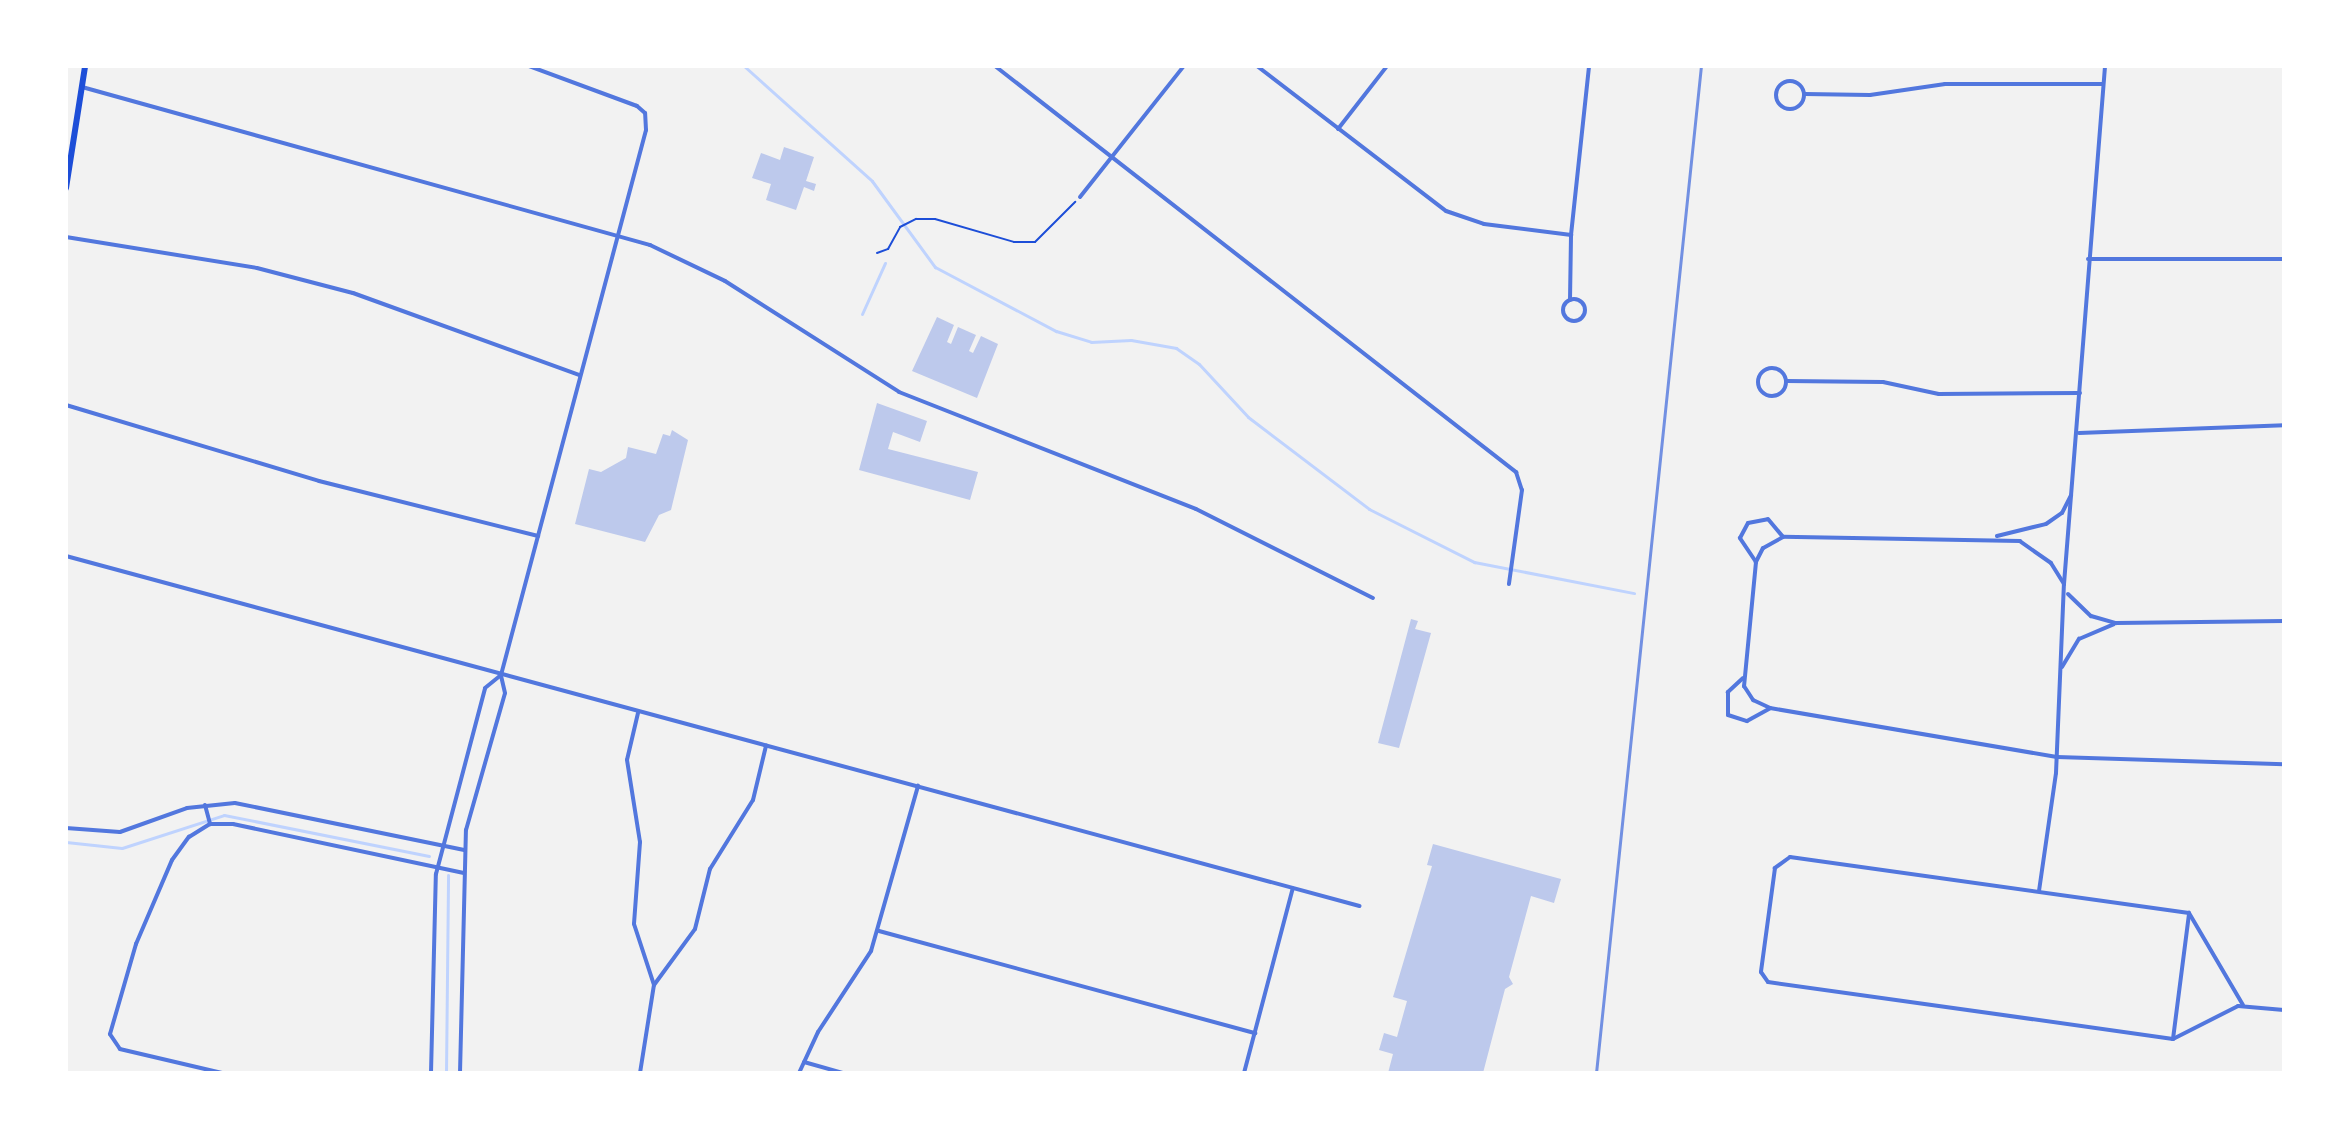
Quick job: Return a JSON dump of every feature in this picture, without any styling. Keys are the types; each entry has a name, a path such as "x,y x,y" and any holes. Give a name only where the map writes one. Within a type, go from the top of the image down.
{"main road":[{"path":"66,188 85,66"}],"street":[{"path":"460,1073 464,850 505,693 501,675 645,138 645,113 529,66"},
{"path":"995,66 1516,472 1522,490 1509,584"},
{"path":"1080,197 1184,66"},
{"path":"1257,66 1427,199 1463,219 1571,235"},
{"path":"1338,129 1387,66"},
{"path":"1570,300 1585,307 1577,321 1563,315 1570,300 1571,235 1589,66"},
{"path":"2064,584 2074,490 2088,259 2105,66"},
{"path":"1790,80 1799,83 1805,94 1794,109 1780,105 1776,96 1781,83 1790,80"},
{"path":"1805,94 1870,95 1945,84 2103,84"},
{"path":"82,87 618,233 725,281 899,392 1196,509 1373,598"},
{"path":"66,237 257,268 353,293 580,375"},
{"path":"2088,259 2284,259"},
{"path":"1771,368 1783,373 1786,381 1783,391 1770,396 1757,383 1759,374 1771,368"},
{"path":"1786,381 1883,382 1939,394 2080,393"},
{"path":"66,405 319,481 538,536"},
{"path":"2078,433 2284,425"},
{"path":"1982,537 2028,532 2046,524 2062,513 2074,490"},
{"path":"1756,562 1740,538 1748,523 1768,519 1783,537"},
{"path":"2284,621 2116,623 2091,616 2067,592 2037,550 2020,541 1982,537 1783,537 1763,548 1756,562 1743,678 1753,700 1770,708 2057,757 2284,764"},
{"path":"66,556 1360,906"},
{"path":"2039,891 2057,757 2067,592"},
{"path":"2060,673 2079,639 2116,623"},
{"path":"431,1073 437,868 485,688 501,675"},
{"path":"1743,678 1728,692 1728,715 1747,721 1770,708"},
{"path":"638,713 627,760 640,842 634,924 654,985"},
{"path":"640,1073 654,985 695,929 710,869 753,800 766,746"},
{"path":"799,1073 865,964 879,931 918,786"},
{"path":"66,828 120,832 205,805 244,805 464,850"},
{"path":"205,805 210,824"},
{"path":"222,1073 120,1049 110,1034 126,970 172,860 189,837 210,824 233,824 464,873"},
{"path":"2189,913 1784,858 1775,868 1762,975 1773,982 2173,1039 2243,1005 2284,1010"},
{"path":"1244,1073 1293,888"},
{"path":"2189,913 2243,1005"},
{"path":"2173,1039 2189,913"},
{"path":"879,931 1255,1033"},
{"path":"804,1062 843,1073"}],"path":[{"path":"877,253 888,249 900,227 916,219 935,219 1014,242 1035,242 1080,197"}],"building":[{"path":"784,147 814,157 806,181 816,184 814,191 804,187 796,210 766,200 771,184 752,178 761,153 780,160"},
{"path":"937,317 954,325 947,342 951,344 958,327 976,335 969,351 973,353 981,336 998,344 977,398 912,371"},
{"path":"877,403 927,421 920,442 893,432 888,449 978,472 970,500 859,470"},
{"path":"672,430 688,440 671,510 659,515 645,542 575,524 589,469 601,472 626,458 628,447 656,454 663,434 670,436"},
{"path":"1411,619 1418,621 1415,629 1431,633 1399,748 1378,743"},
{"path":"1433,844 1561,879 1554,903 1531,896 1509,977 1513,984 1505,989 1483,1073 1388,1073 1393,1054 1379,1050 1384,1033 1397,1037 1407,1001 1393,997 1432,866 1427,865"}],"waterway":[{"path":"744,66 872,181 935,267 1056,331 1091,342 1131,340 1176,348 1199,364 1248,417 1369,509 1474,562 1634,593"},
{"path":"862,314 885,263"},
{"path":"66,842 122,848 224,815 429,856"},
{"path":"446,1073 448,875"}],"railway":[{"path":"1596,1073 1701,66"}]}
